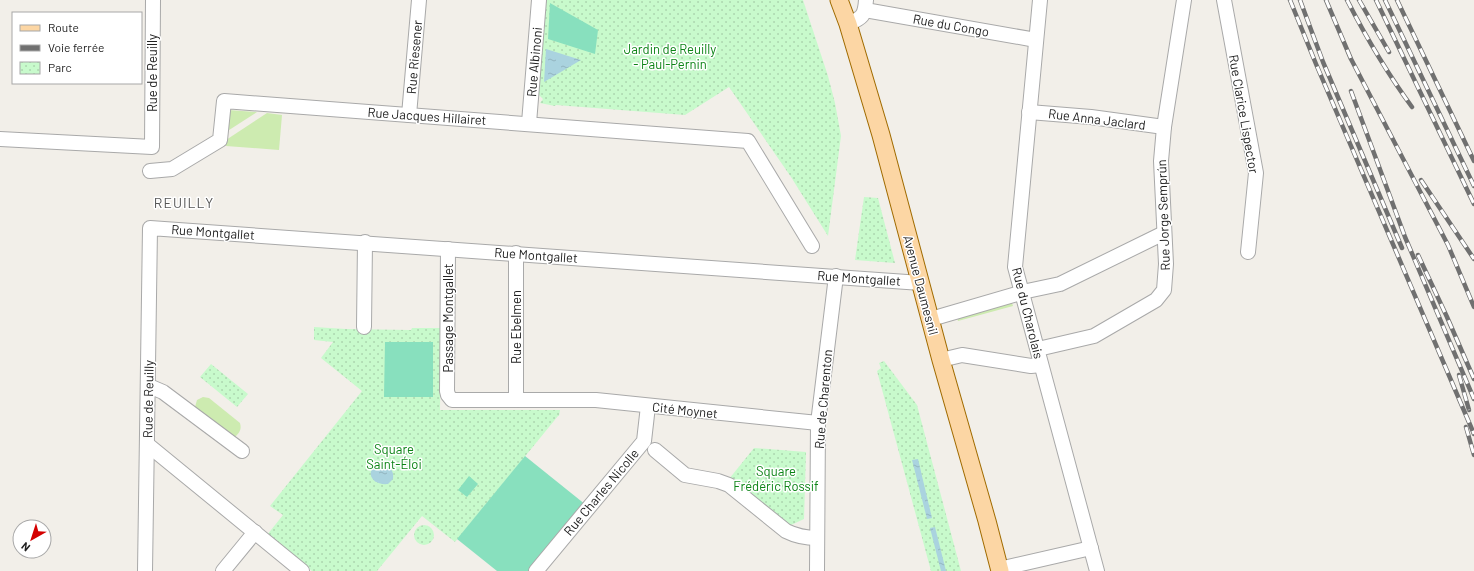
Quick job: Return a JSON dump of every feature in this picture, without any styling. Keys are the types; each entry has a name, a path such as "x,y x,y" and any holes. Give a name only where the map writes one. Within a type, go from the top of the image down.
{"main road":[{"name":"Avenue Daumesnil","path":"839,0 848,24 881,135 941,360 1000,570"}],"street":[{"name":"Rue de Reuilly","path":"0,139 152,147 152,0"},
{"name":"Rue Riesener","path":"409,115 419,0"},
{"name":"Rue Albinoni","path":"529,123 539,0"},
{"name":"Rue du Charolais","path":"1040,0 1015,267 1097,571"},
{"name":"Rue Jorge Semprún","path":"1038,349 1094,336 1156,300 1164,290 1166,264 1161,161 1164,127 1184,0"},
{"name":"Rue Clarice Lispector","path":"1224,0 1256,172 1248,252"},
{"path":"848,24 860,19 866,5"},
{"name":"Rue du Congo","path":"866,5 1036,40"},
{"name":"Rue Jacques Hillairet","path":"150,171 172,169 220,140 224,101 748,140 812,246"},
{"name":"Rue Anna Jaclard","path":"1030,112 1091,117 1164,127"},
{"name":"Rue de Reuilly","path":"145,571 149,386 150,228"},
{"name":"Rue Montgallet","path":"150,228 365,242 921,283"},
{"path":"931,319 1021,293 1060,284 1164,232"},
{"path":"364,327 365,242"},
{"name":"Passage Montgallet","path":"448,249 448,387"},
{"name":"Rue Ebelmen","path":"516,253 516,400"},
{"name":"Rue de Charenton","path":"817,571 818,423 836,276"},
{"path":"941,360 962,355 1031,366 1041,365"},
{"path":"149,386 163,392 242,451"},
{"name":"Cité Moynet","path":"448,387 448,395 452,400 596,400 818,423"},
{"name":"Rue Charles Nicolle","path":"536,571 644,441 648,406"},
{"path":"148,445 302,571"},
{"name":"Rue Charles Nicolle","path":"655,450 685,475 718,481 729,485 786,531 797,536 817,538"},
{"path":"223,571 255,532"},
{"path":"1000,570 1090,548"}],"green space":[{"name":"Jardin de Reuilly - Paul-Pernin","path":"544,0 803,0 828,76 841,136 828,236 791,177 729,87 685,115 555,106 540,103 543,99 538,94"},
{"path":"550,3 598,30 595,54 548,39"},
{"path":"228,110 257,112 226,132"},
{"path":"267,113 282,115 279,150 226,146 226,140"},
{"path":"864,197 878,198 895,263 855,260"},
{"path":"1012,303 1013,306 958,321 957,317"},
{"name":"Square Saint-Éloi","path":"314,327 411,330 412,328 441,328 440,410 560,410 559,416 455,542 422,516 377,571 312,571 267,535 283,515 270,506 362,391 321,358 333,342 314,340"},
{"path":"385,342 433,342 433,397 384,397"},
{"path":"884,361 917,405 961,571 931,571 877,371 881,368 879,363"},
{"path":"211,364 248,394 237,407 200,377"},
{"path":"203,397 209,398 240,423 240,431 234,438 195,407 197,400"},
{"name":"Square Frédéric Rossif","path":"754,448 806,452 804,519 789,526 729,479"},
{"path":"525,456 586,505 531,571 497,571 457,539"},
{"path":"469,476 478,484 467,497 458,490"},
{"path":"424,525 431,528 434,535 431,542 424,545 417,542 414,535 417,528"}],"water":[{"path":"546,49 581,60 544,82"},
{"path":"918,459 932,518 927,519 912,460"},
{"path":"383,465 390,468 393,473 393,479 388,484 376,482 371,475 373,468"},
{"path":"935,527 946,571 941,571 930,528"}],"railway":[{"path":"1290,0 1474,434"},
{"path":"1300,0 1323,62 1402,248"},
{"path":"1326,0 1351,59 1448,245 1474,307"},
{"path":"1347,0 1377,55 1412,107"},
{"path":"1359,0 1389,52"},
{"path":"1376,0 1474,204"},
{"path":"1385,0 1474,186"},
{"path":"1397,0 1474,161"},
{"path":"1351,91 1405,237 1474,399"},
{"path":"1421,180 1474,259"},
{"path":"1418,255 1474,379"},
{"path":"1459,375 1469,410"},
{"path":"1466,427 1474,455"}],"district":[{"name":"REUILLY","path":"184,203"}]}
